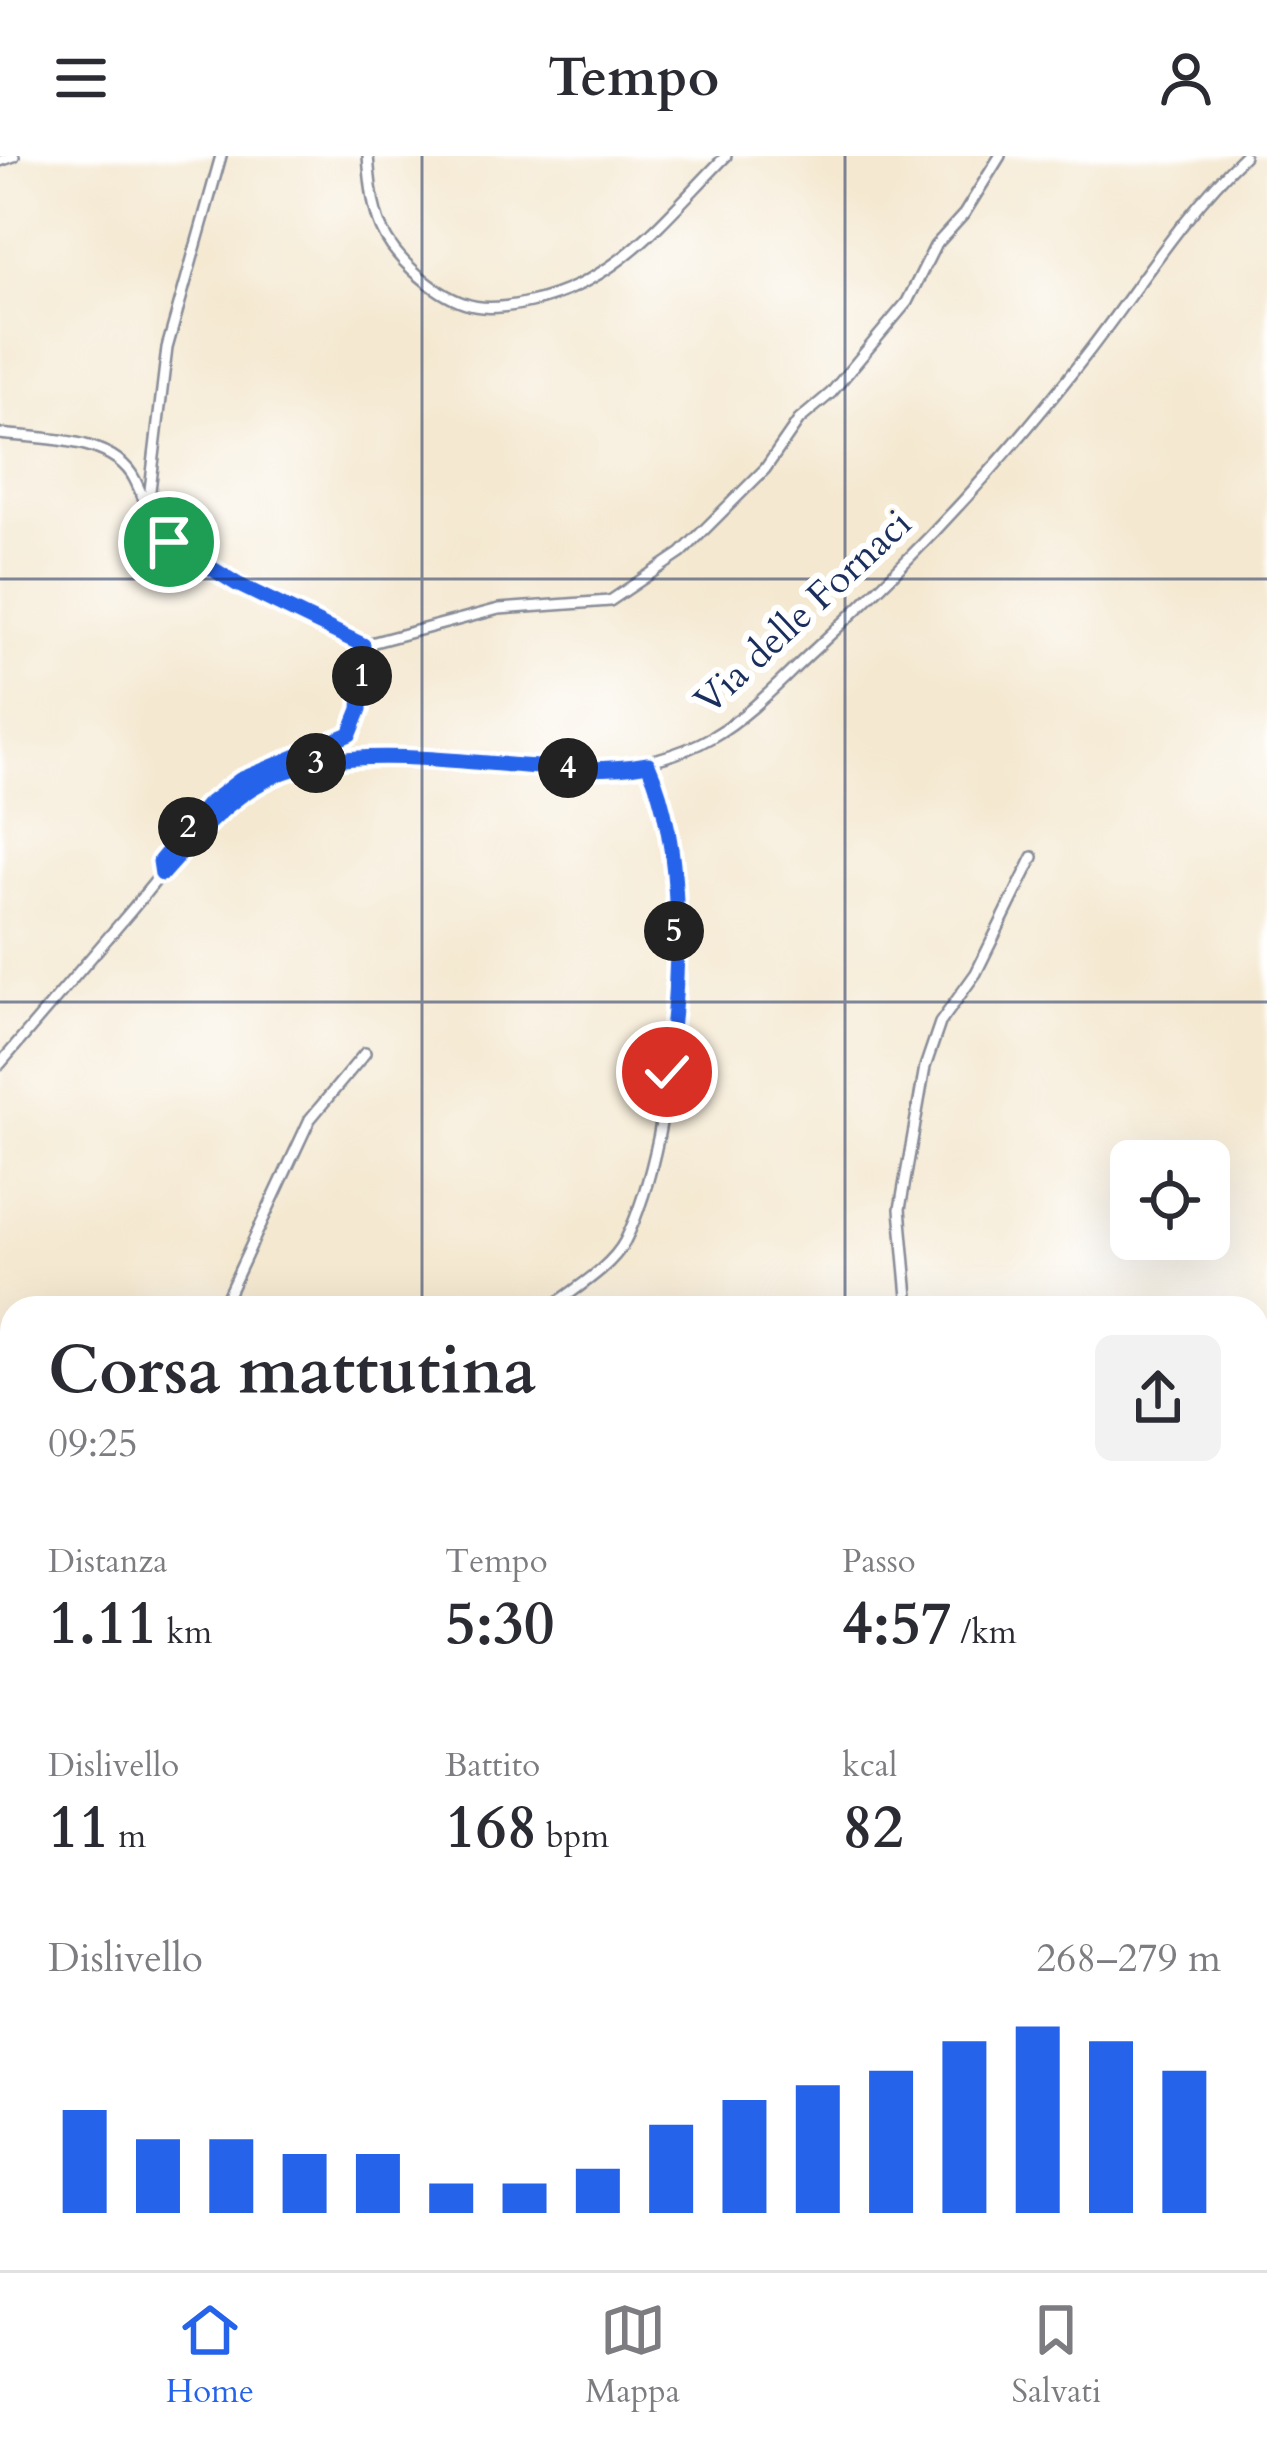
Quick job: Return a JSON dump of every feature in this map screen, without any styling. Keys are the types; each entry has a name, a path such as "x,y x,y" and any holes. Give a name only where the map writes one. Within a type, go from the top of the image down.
{"street":[{"path":"0,161 14,156"},
{"path":"148,513 165,358 221,156"},
{"path":"368,156 376,219 388,247 449,298 481,310 549,298 599,277 641,245 726,156"},
{"path":"0,434 116,455 130,471 148,513 183,553 363,645 509,608 610,602 681,553 765,469 799,420 831,393 907,302 935,246 964,214 1000,156"},
{"name":"Via delle Fornaci","path":"0,1064 226,805 265,780 303,766 384,759 594,769 648,764 697,745 734,723 906,561 1084,357 1217,181 1244,156"},
{"path":"162,874 160,861 219,795 262,767 350,734 360,709 363,645"},
{"path":"564,1296 624,1243 655,1142 676,986 670,854 648,764"},
{"path":"908,1296 900,1209 925,1067 940,1024 976,974 1033,856"},
{"path":"228,1296 310,1119 365,1053"}],"route":[{"path":"169,542 237,584 363,645 360,709 350,734 262,767 219,795 160,861 162,874 226,805 265,780 303,766 384,759 594,769 648,764 672,870 676,986 667,1072"}]}
